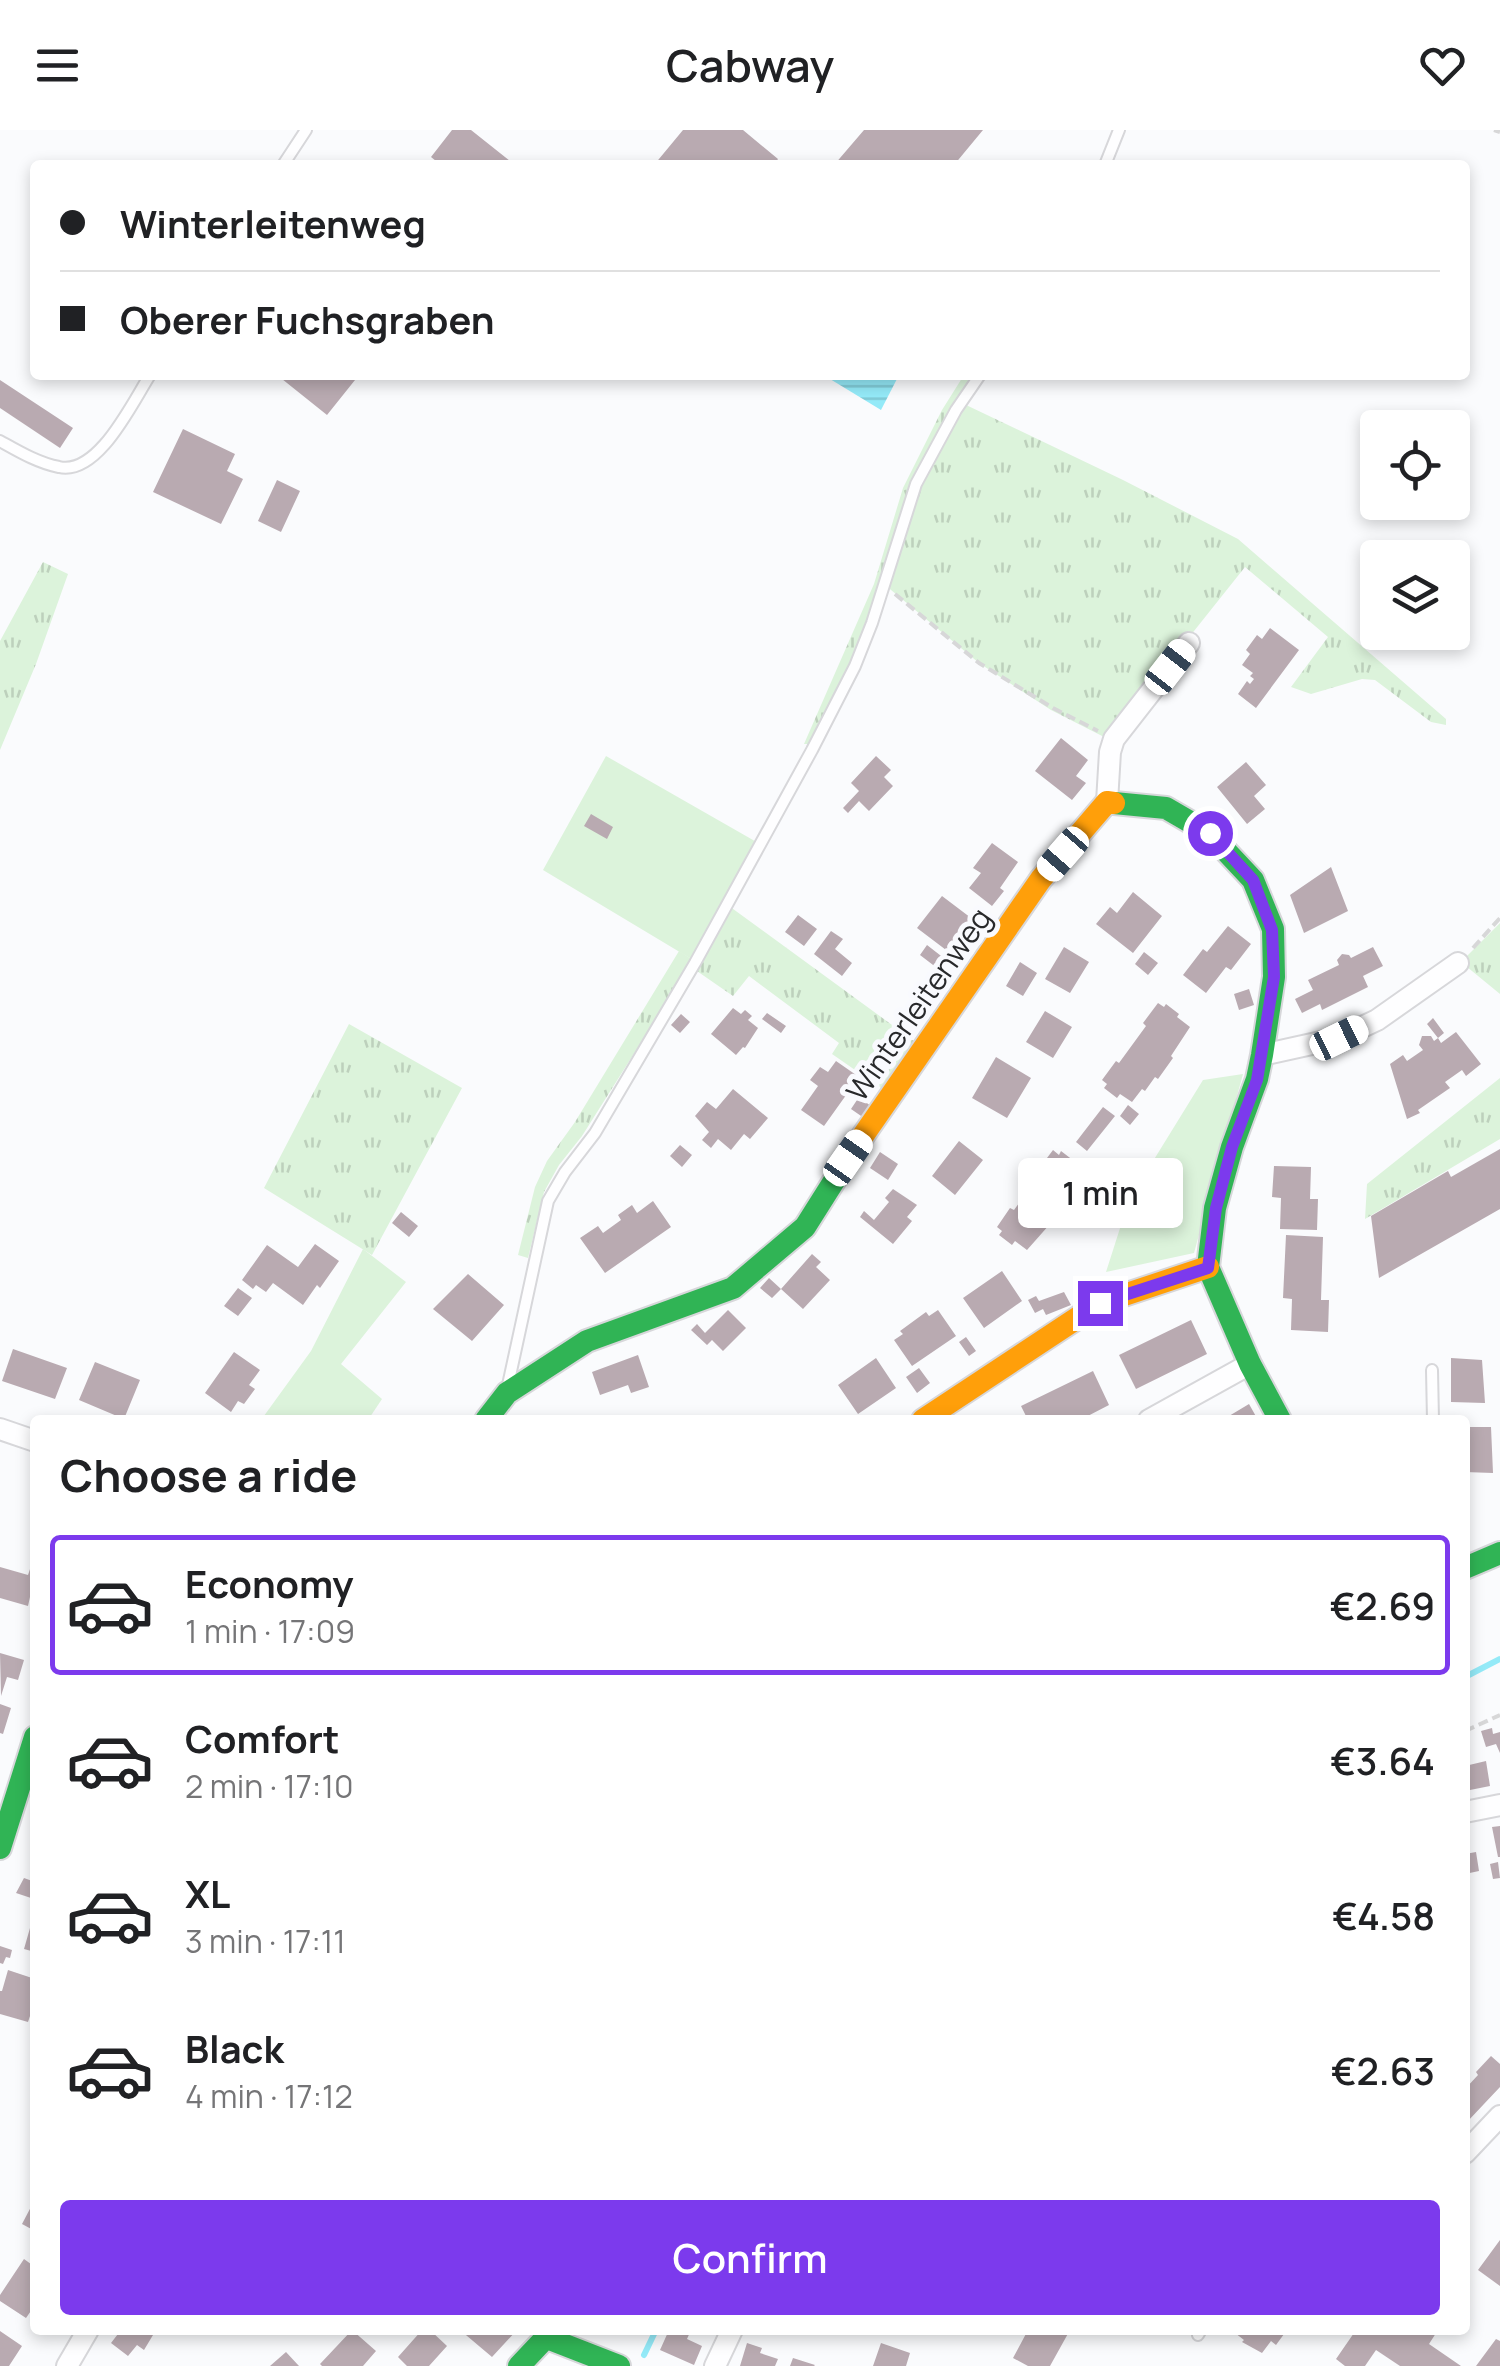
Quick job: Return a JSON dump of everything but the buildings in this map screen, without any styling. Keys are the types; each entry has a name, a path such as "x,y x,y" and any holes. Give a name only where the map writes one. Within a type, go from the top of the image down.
{"street":[{"path":"1189,644 1114,738 1107,802 1166,808 1210,833 1253,880 1272,930 1274,977 1262,1056 1216,1208 1208,1268 1277,1415"},
{"name":"Winterleitenweg","path":"490,1415 506,1393 588,1341 734,1288 804,1227 1041,879 1107,802"},
{"path":"1262,1056 1339,1038 1378,1020 1458,963"},
{"path":"931,1415 1100,1303 1208,1268"},
{"path":"1158,1415 1250,1364"},
{"path":"0,1429 30,1439"},
{"path":"1470,1566 1500,1553"},
{"path":"0,1848 30,1753"},
{"path":"1470,1811 1500,1805"},
{"path":"1470,2148 1500,2116"},
{"path":"67,2366 85,2335"},
{"path":"518,2366 549,2335"},
{"path":"552,2335 619,2366"},
{"path":"714,2366 730,2335"}],"lane":[{"path":"286,160 306,130"},
{"path":"1107,160 1119,130"},
{"path":"0,441 62,469 84,464 103,448 147,380"},
{"path":"506,1393 548,1202 595,1133 762,843 855,666 916,484 977,380"},
{"path":"1432,1370 1433,1415"}],"path":[{"path":"884,585 979,663 1052,708 1114,738"},
{"path":"1458,963 1500,918"},
{"path":"1470,1729 1500,1715"}],"green space":[{"path":"961,380 974,380 914,483 870,623 813,744 804,744 874,584 903,488"},
{"path":"964,404 1238,539 1360,645 1360,650 1366,650 1446,719 1446,725 1431,722 1375,680 1362,679 1311,694 1291,687 1328,637 1245,567 1108,739 1051,710 979,663 885,585 918,485"},
{"path":"43,562 68,574 0,750 0,641"},
{"path":"606,756 760,844 693,960 543,870"},
{"path":"729,906 914,1041 881,1088 832,1054 839,1043 749,976 733,996 694,969"},
{"path":"1500,923 1500,994 1461,962"},
{"path":"679,951 693,960 582,1136 559,1165 544,1192 528,1258 518,1255 535,1187 547,1161"},
{"path":"349,1024 462,1088 372,1255 264,1188"},
{"path":"1243,1074 1194,1253 1106,1272 1129,1200 1203,1080"},
{"path":"1500,1078 1500,1139 1365,1219 1367,1184"},
{"path":"363,1249 406,1282 341,1364 382,1399 371,1415 265,1415 311,1351"}],"water":[{"path":"832,380 896,380 881,410"}],"waterway":[{"path":"1470,1674 1500,1659"},
{"path":"644,2355 654,2335"}],"traffic: fast":[{"path":"1114,803 1166,808 1209,833 1253,880 1273,929 1274,977 1262,1055 1215,1208 1208,1267 1250,1364 1277,1415"},
{"path":"490,1415 507,1393 587,1341 733,1288 805,1227 858,1143"},
{"path":"1470,1566 1500,1553"},
{"path":"0,1848 30,1753"},
{"path":"519,2366 548,2335"},
{"path":"547,2338 619,2366"}],"traffic: slow":[{"path":"858,1143 1041,879 1107,802 1114,803"},
{"path":"931,1415 1100,1303 1208,1267"}],"route":[{"path":"1100,1303 1208,1268 1216,1208 1232,1147 1257,1080 1274,977 1272,930 1253,880 1210,833"}]}
